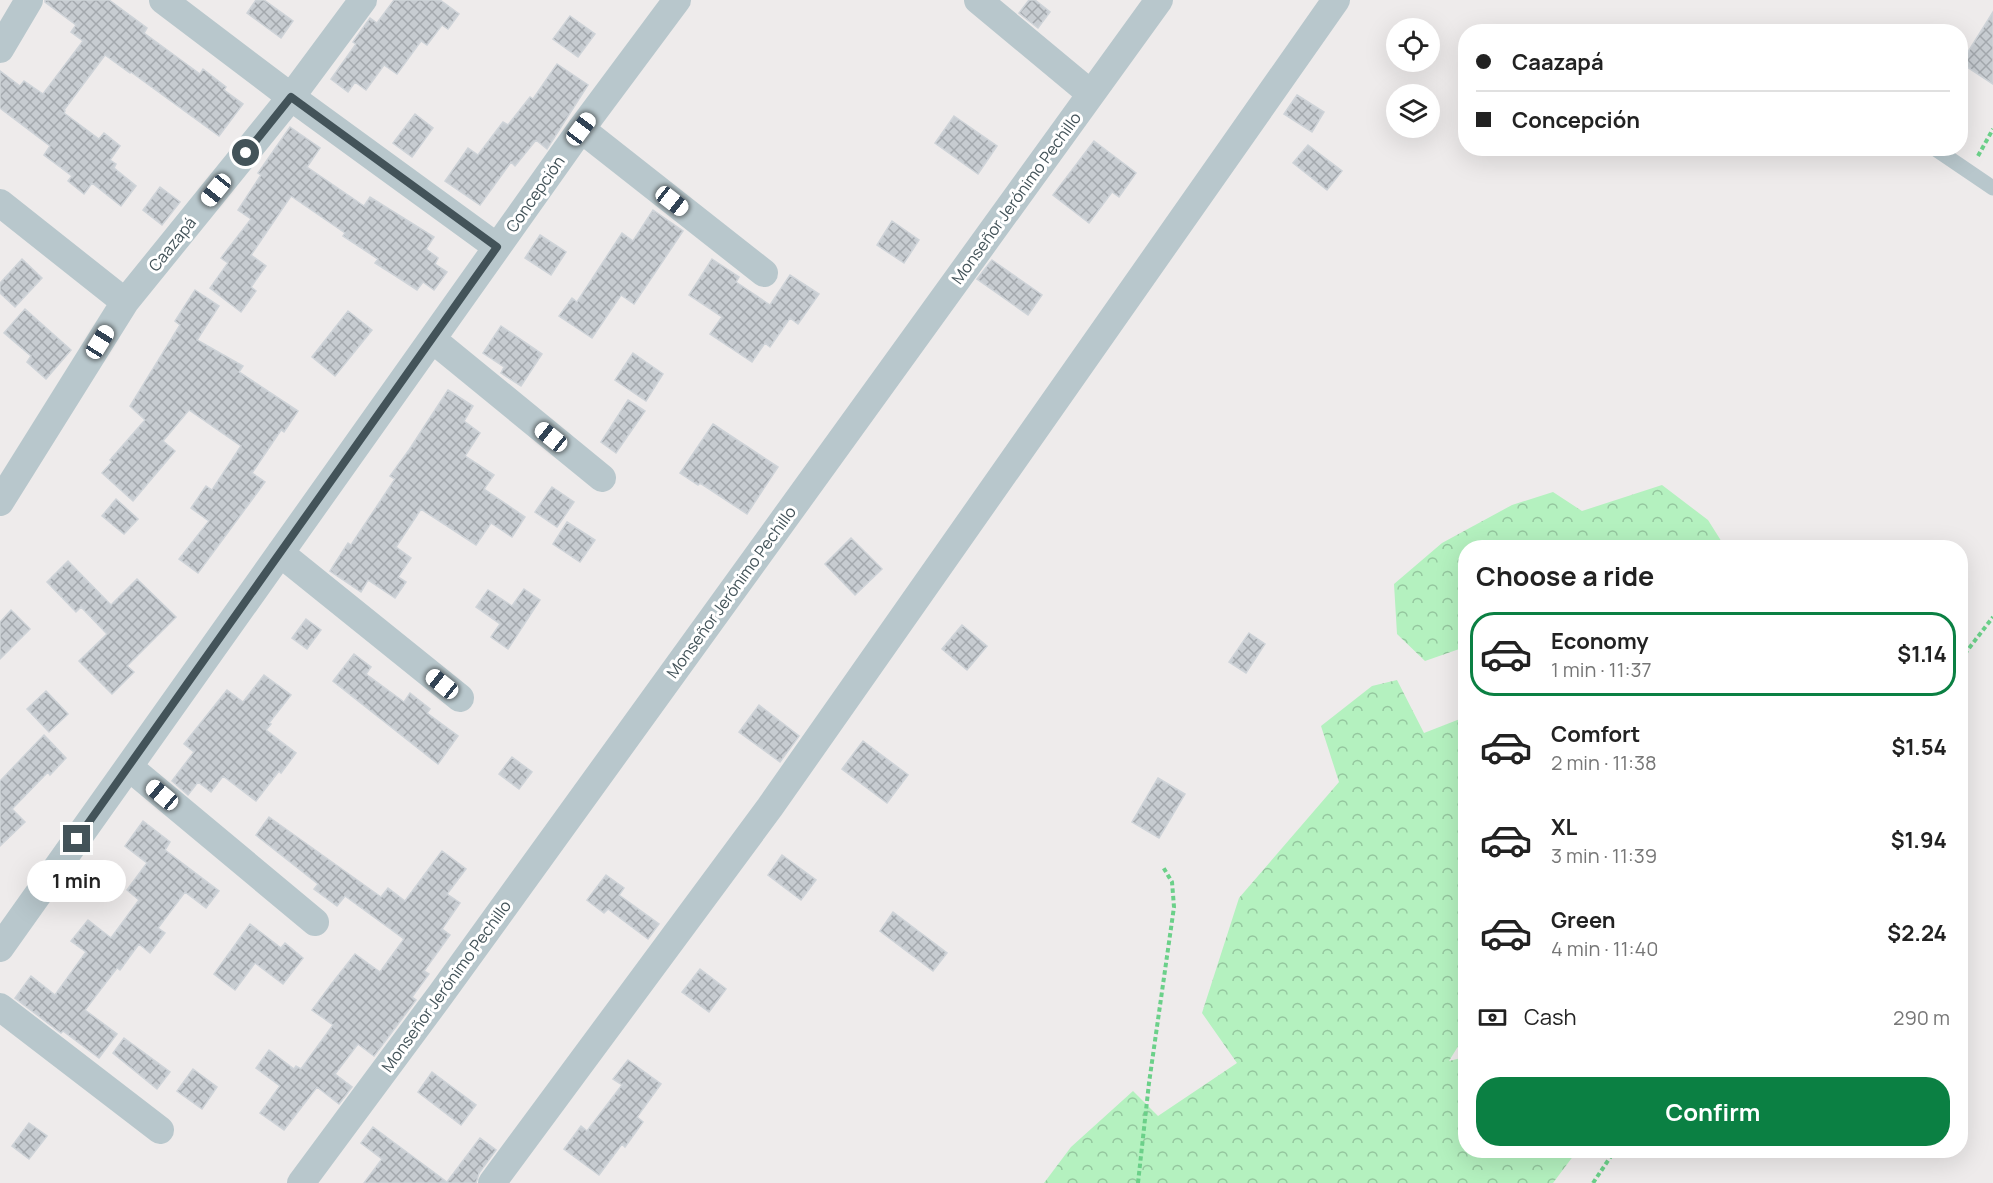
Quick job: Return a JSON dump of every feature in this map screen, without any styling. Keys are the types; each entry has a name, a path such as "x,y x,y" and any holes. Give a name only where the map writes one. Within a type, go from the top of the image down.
{"street":[{"path":"0,49 29,0"},
{"path":"163,0 291,97 497,247"},
{"name":"Caazapá","path":"0,502 125,302 291,97 363,0"},
{"name":"Concepción","path":"0,948 581,129 678,0"},
{"path":"978,0 1091,94"},
{"name":"Monseñor Jerónimo Pechillo","path":"301,1183 441,994 1159,0"},
{"path":"492,1183 770,807 1336,0"},
{"path":"581,129 764,273"},
{"path":"0,203 125,302"},
{"path":"432,339 602,478"},
{"path":"280,553 460,698"},
{"path":"129,767 315,922"},
{"path":"0,1007 160,1130"}],"lane":[{"path":"1946,156 1993,188"}],"path":[{"path":"1970,173 1993,129"},
{"path":"1968,650 1993,617"},
{"path":"1138,1183 1149,1083 1174,907 1172,882 1163,867"},
{"path":"1593,1183 1610,1158"}],"green space":[{"path":"1662,485 1708,520 1721,540 1458,540 1458,649 1425,661 1397,634 1394,584 1442,543 1512,505 1553,492 1582,511"},
{"path":"1397,680 1424,733 1458,720 1458,1046 1449,1061 1458,1059 1458,1158 1572,1158 1553,1183 1044,1183 1071,1147 1133,1091 1158,1116 1237,1063 1202,1013 1239,898 1339,782 1321,726 1372,686"}],"building":[{"path":"45,0 109,0 147,28 144,33 200,74 203,69 226,87 224,90 243,104 219,136 105,55 64,113 99,139 104,133 120,146 110,160 116,164 114,168 136,186 121,206 92,183 84,194 68,181 72,176 44,155 50,146 0,108 0,71 20,86 24,81 43,94 83,41 71,32 76,25"},
{"path":"256,0 264,0 293,21 281,38 247,13"},
{"path":"394,0 440,0 459,14 448,29 442,25 427,45 421,41 397,74 384,65 366,90 355,82 348,92 331,79 356,44 353,42 370,18 377,23"},
{"path":"1029,0 1035,0 1050,12 1038,28 1019,13"},
{"path":"1993,12 1993,84 1968,68 1968,52"},
{"path":"570,16 595,34 578,57 553,39"},
{"path":"557,64 588,85 547,149 536,140 515,166 511,162 480,205 445,181 468,148 478,155 503,122 508,125 530,97 533,99"},
{"path":"1297,95 1324,112 1312,132 1284,114"},
{"path":"415,114 433,128 412,157 393,143"},
{"path":"954,116 997,146 978,174 935,143"},
{"path":"290,127 320,148 307,167 364,206 370,197 434,237 426,249 438,258 435,264 447,272 434,290 423,282 417,290 375,263 378,259 343,236 345,233 291,196 251,255 266,266 251,287 256,291 241,312 210,288 228,263 221,258 251,219 238,210 261,175 258,173"},
{"path":"1094,141 1136,173 1119,197 1112,192 1089,223 1053,195"},
{"path":"1308,145 1342,171 1327,190 1293,163"},
{"path":"160,187 180,202 162,225 143,210"},
{"path":"653,210 683,231 634,304 621,295 592,338 559,316 572,298 577,302 622,233 633,241"},
{"path":"892,221 919,240 904,263 877,245"},
{"path":"540,235 566,252 551,275 525,258"},
{"path":"22,259 42,278 15,307 0,293 0,283"},
{"path":"712,259 739,277 736,282 770,305 790,275 819,294 798,324 790,318 770,347 765,343 752,362 710,334 722,317 689,295"},
{"path":"992,260 1042,295 1028,315 977,279"},
{"path":"195,290 219,306 197,340 243,366 239,372 298,411 284,432 281,430 252,473 265,482 198,573 179,559 209,521 191,508 206,486 212,490 241,446 189,410 163,441 175,451 133,501 102,473 112,462 110,460 145,420 130,406 180,325 175,321"},
{"path":"25,309 71,350 46,379 27,362 31,356 4,333"},
{"path":"348,311 372,330 335,376 312,357"},
{"path":"501,326 542,354 521,386 501,373 504,367 483,353"},
{"path":"633,353 663,374 646,401 615,380"},
{"path":"448,390 473,406 464,421 480,433 465,456 494,475 484,489 525,517 512,537 491,523 476,545 421,509 396,547 411,558 398,577 406,582 395,598 368,580 361,592 330,571 348,543 351,545 395,479 390,476"},
{"path":"628,400 645,411 616,453 601,442"},
{"path":"713,424 778,467 747,514 700,483 698,485 680,473"},
{"path":"552,487 574,502 557,527 535,512"},
{"path":"116,499 138,519 124,534 102,516"},
{"path":"567,522 595,540 580,562 553,544"},
{"path":"851,538 882,569 855,595 825,564"},
{"path":"68,561 111,605 137,579 176,617 127,666 134,672 112,694 79,661 107,634 81,607 76,612 47,582"},
{"path":"524,589 540,600 508,649 491,637 500,624 476,607 488,590 512,606"},
{"path":"11,610 30,629 0,659 0,622"},
{"path":"306,619 321,630 307,649 292,638"},
{"path":"962,625 987,646 967,670 942,649"},
{"path":"1249,633 1265,644 1246,673 1229,662"},
{"path":"354,654 371,667 366,674 404,702 410,693 430,709 427,713 458,736 438,764 333,681"},
{"path":"264,675 291,695 266,730 296,753 256,801 223,776 211,792 198,782 188,795 172,781 194,752 184,744 227,690 243,702"},
{"path":"46,691 68,714 49,732 27,709"},
{"path":"759,705 799,736 780,762 739,732"},
{"path":"44,735 66,758 50,775 48,772 12,809 25,822 0,846 0,781"},
{"path":"863,741 908,775 887,803 842,769"},
{"path":"512,757 532,772 519,789 499,774"},
{"path":"1158,778 1185,794 1159,838 1132,822"},
{"path":"269,817 381,897 388,888 405,901 442,851 466,869 447,894 460,903 442,929 450,935 424,971 429,974 412,997 416,1000 374,1056 358,1044 335,1074 352,1087 339,1104 317,1087 284,1130 260,1113 280,1086 256,1068 269,1050 294,1069 296,1066 301,1069 333,1025 312,1010 355,954 380,972 404,939 345,896 337,906 314,889 318,884 256,835"},
{"path":"143,821 170,842 165,850 219,891 206,908 185,892 158,928 165,933 150,953 139,944 120,970 117,968 85,1010 117,1034 99,1058 15,998 31,976 55,995 86,952 71,941 88,920 111,938 139,900 127,890 147,863 125,846"},
{"path":"782,855 816,880 801,900 768,875"},
{"path":"606,875 624,888 619,895 659,924 648,939 608,909 604,913 587,900"},
{"path":"893,912 947,953 933,971 880,931"},
{"path":"250,924 281,948 285,943 303,958 283,984 255,963 235,990 214,974"},
{"path":"700,969 726,989 709,1012 682,992"},
{"path":"124,1038 170,1072 157,1089 113,1053"},
{"path":"628,1060 661,1084 637,1117 643,1122 625,1147 622,1144 599,1175 564,1149 581,1126 587,1131 622,1085 613,1079"},
{"path":"193,1069 217,1087 202,1109 177,1091"},
{"path":"432,1072 476,1105 461,1125 418,1092"},
{"path":"29,1123 47,1136 29,1159 12,1146"},
{"path":"373,1127 447,1182 480,1138 496,1150 479,1173 476,1183 364,1183 382,1159 361,1143"}],"route":[{"path":"77,839 497,247 291,97 246,153"}]}
